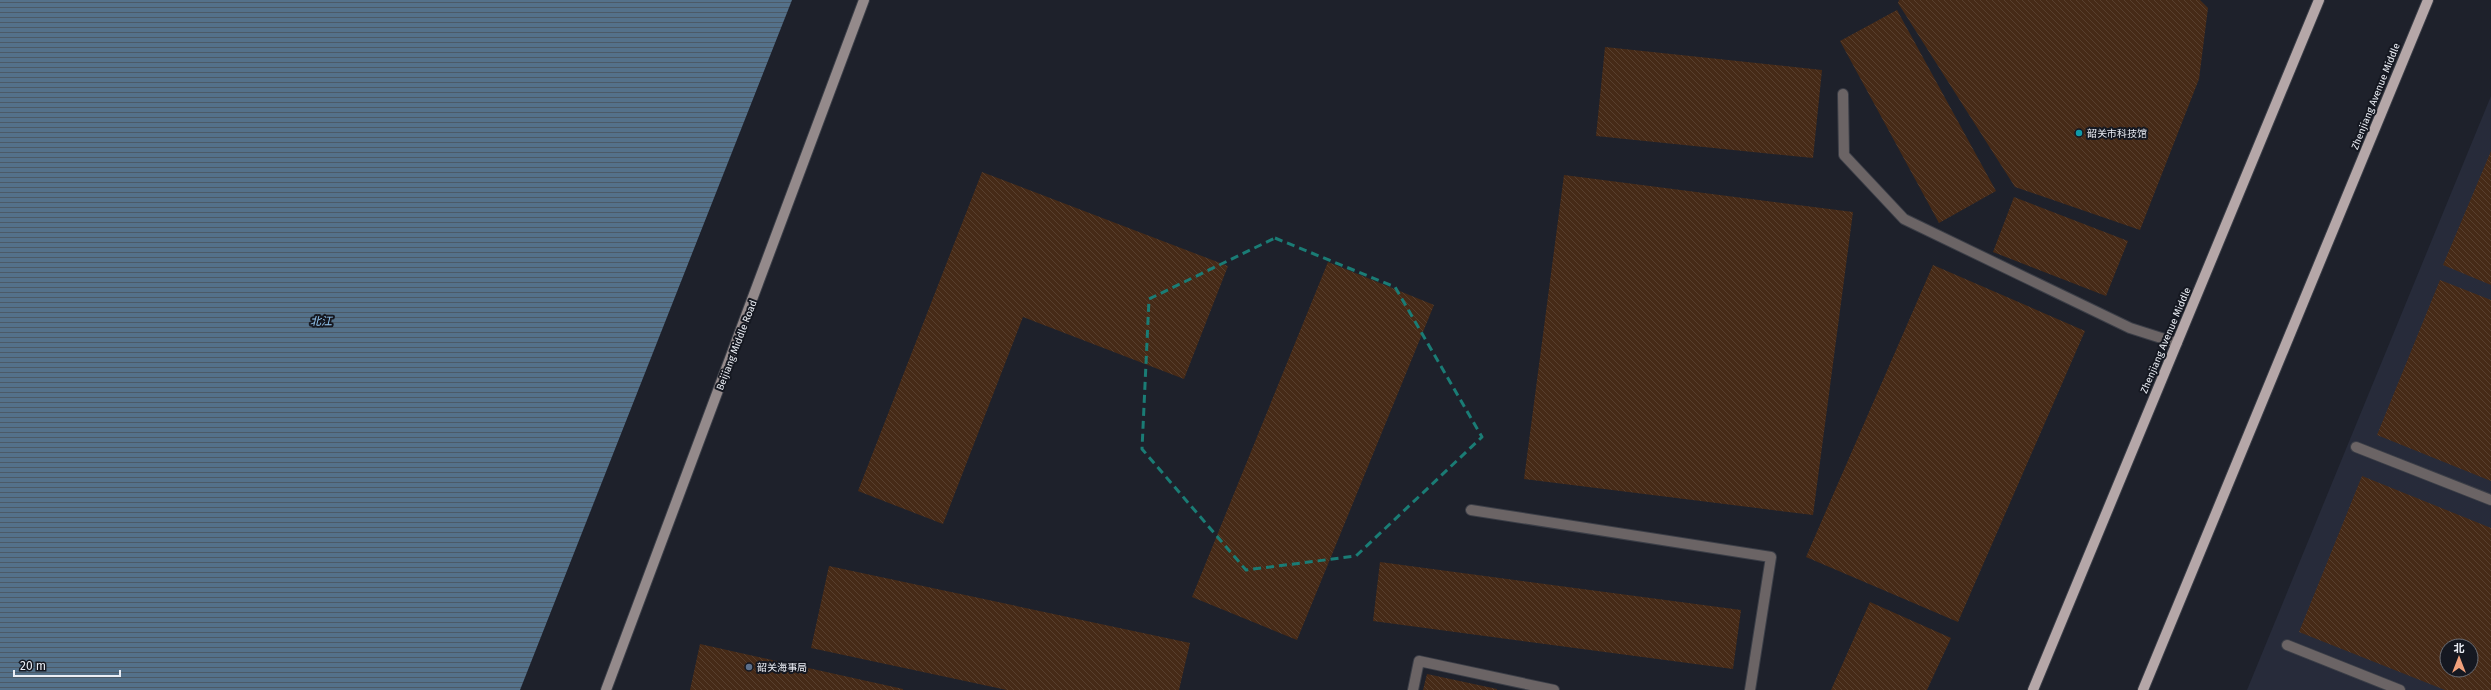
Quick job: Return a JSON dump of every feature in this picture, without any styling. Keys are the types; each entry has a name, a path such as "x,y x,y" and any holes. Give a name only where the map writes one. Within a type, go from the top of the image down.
{"main road":[{"name":"Zhenjiang Avenue Middle","path":"2033,690 2319,0"},
{"name":"Zhenjiang Avenue Middle","path":"2142,690 2428,0"}],"street":[{"name":"Beijiang Middle Road","path":"606,690 864,0"}],"lane":[{"path":"1843,94 1844,156 1904,219 2130,328 2177,343"},
{"path":"2356,447 2491,500"},
{"path":"1471,510 1771,557 1750,690"},
{"path":"2287,645 2400,690"},
{"path":"1413,690 1419,661 1554,690"}],"highlighted area":[{"path":"1275,238 1395,287 1482,437 1356,556 1246,570 1142,449 1149,299"}],"shaded area":[{"path":"2491,96 2491,690 2247,690"}],"water":[{"name":"北江","path":"0,0 792,0 520,690 0,690"}],"building":[{"name":"韶关市科技馆","path":"1899,0 2200,0 2208,8 2199,79 2140,230 2015,187 1898,3"},
{"path":"1897,10 1996,191 1939,223 1840,41"},
{"path":"1605,47 1822,70 1813,158 1596,136"},
{"path":"2491,151 2491,285 2443,265"},
{"path":"982,172 1228,266 1184,379 1023,317 943,524 858,491"},
{"path":"1564,175 1853,212 1813,515 1524,479"},
{"path":"2014,197 2128,241 2106,296 1993,252"},
{"path":"1328,262 1434,305 1297,640 1192,597"},
{"path":"1933,265 2085,331 1958,622 1806,557"},
{"path":"2440,280 2491,300 2491,481 2377,435"},
{"path":"2362,476 2491,528 2491,690 2445,690 2299,632"},
{"path":"1380,562 1741,610 1733,669 1373,621"},
{"path":"829,566 1190,643 1179,690 1007,690 811,648"},
{"path":"1870,602 1951,638 1927,690 1831,690"},
{"name":"韶关海事局","path":"700,644 903,689 903,690 690,690"},
{"path":"1427,674 1497,689 1497,690 1423,690"}],"place":[{"name":"韶关市科技馆","path":"2079,133"},
{"name":"韶关海事局","path":"749,667"}]}
